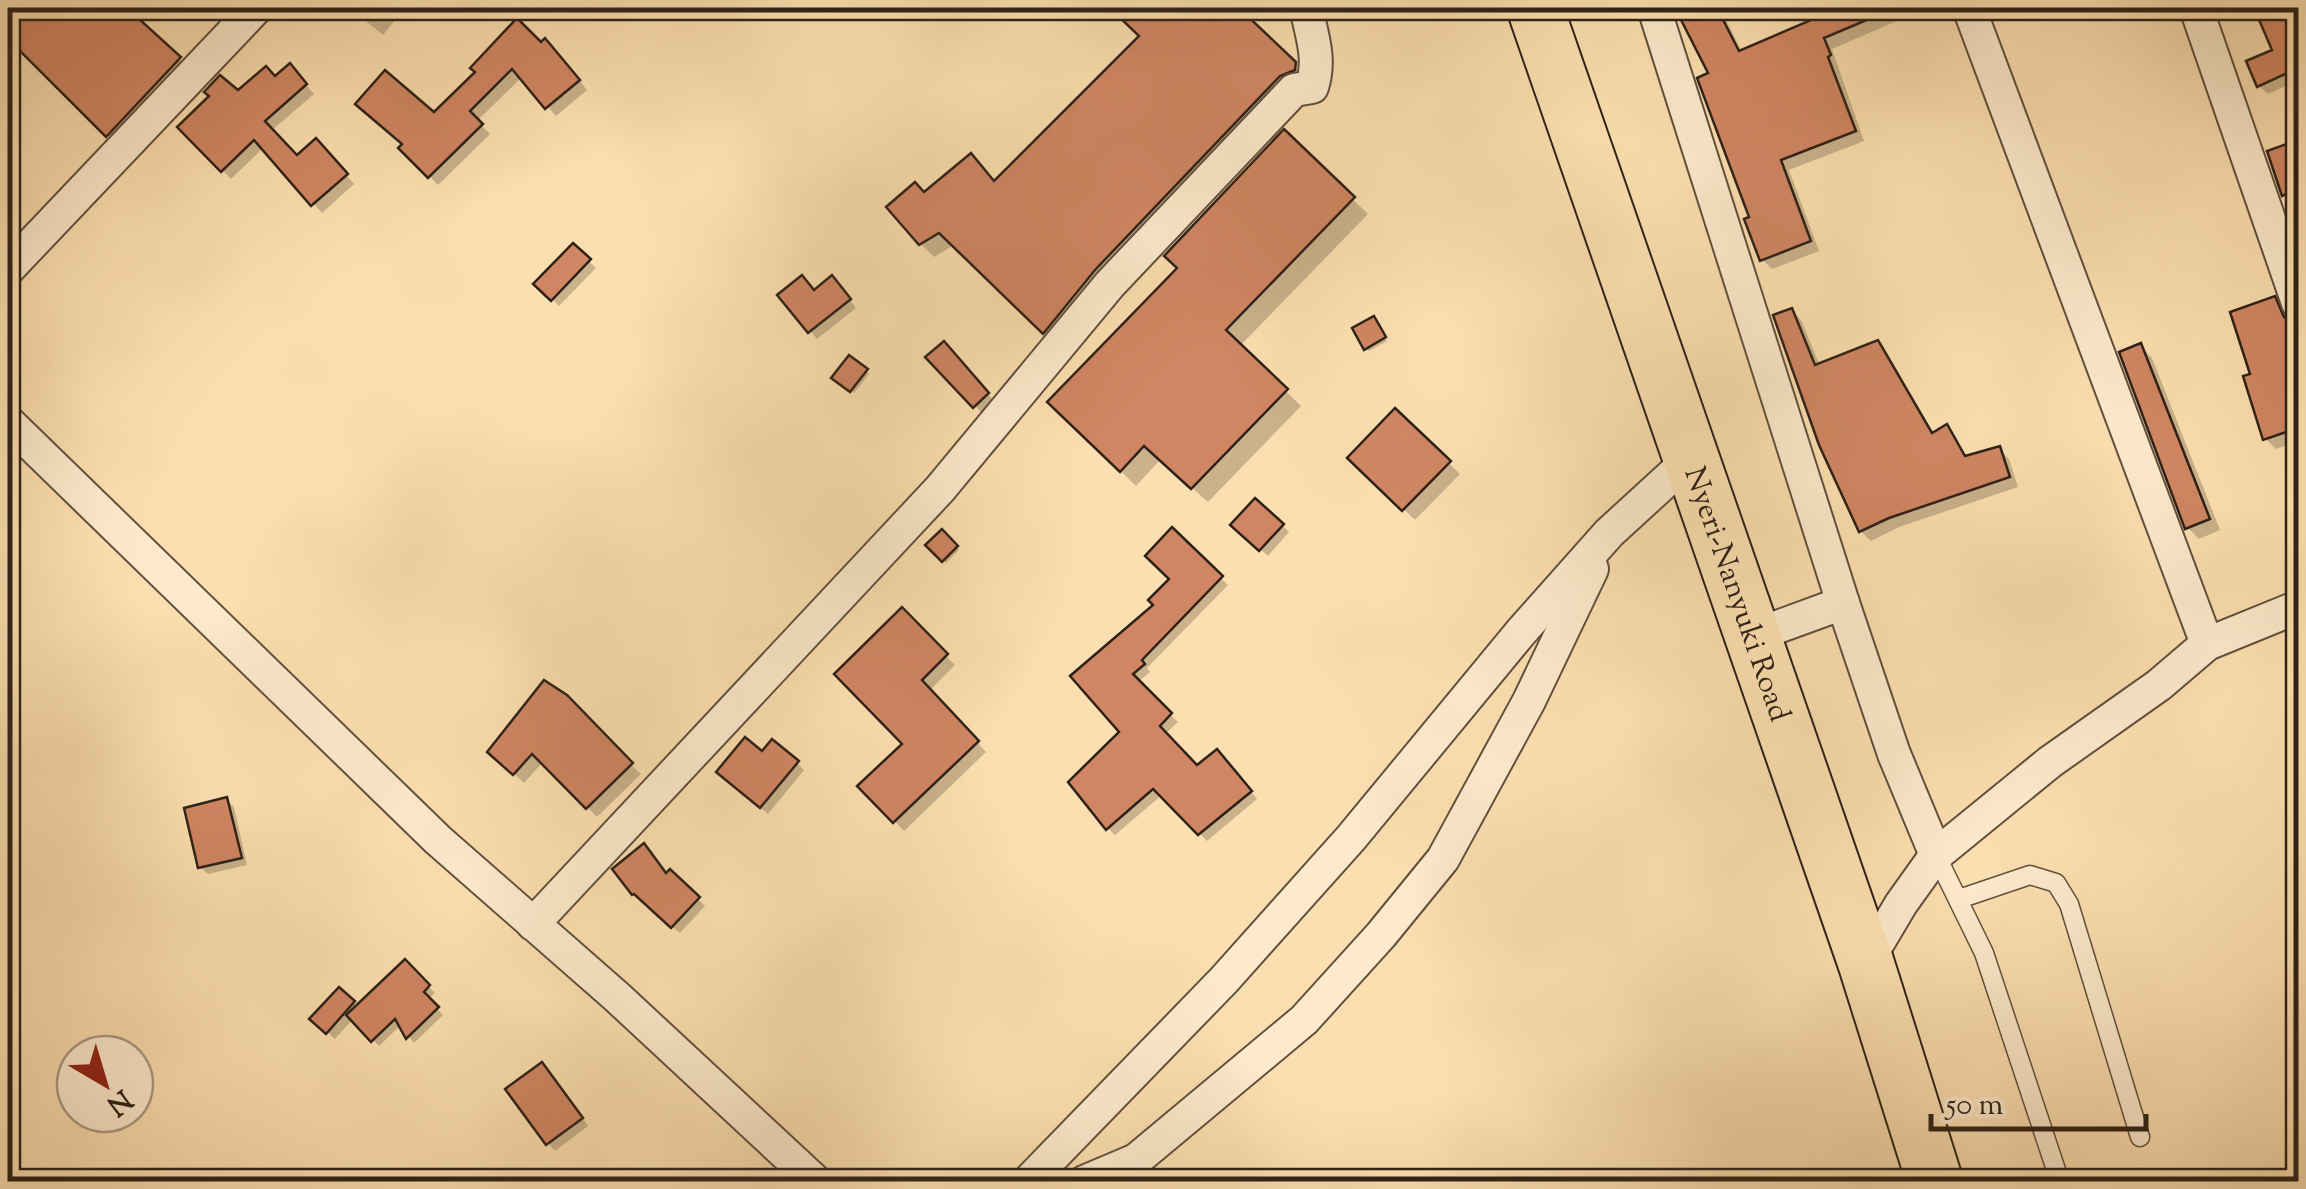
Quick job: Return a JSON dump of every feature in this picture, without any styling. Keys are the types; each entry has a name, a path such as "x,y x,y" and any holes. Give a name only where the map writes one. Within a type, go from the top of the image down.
{"highway":[{"name":"Nyeri-Nanyuki Road","path":"1535,8 1866,963 1935,1182"}],"street":[{"path":"8,269 256,8"},
{"path":"532,924 940,489 1123,270 1294,90 1312,87 1317,72 1316,51 1306,8"},
{"path":"1654,8 1843,603 1894,754 1936,855"},
{"path":"1969,8 2207,644"},
{"path":"2196,8 2298,303"},
{"path":"8,422 438,840 617,996 816,1182"},
{"path":"1028,1182 1236,967 1610,533 1692,457"},
{"path":"1084,1182 1136,1160 1304,1020 1431,874 1530,701 1610,533"},
{"path":"1753,636 1843,603"},
{"path":"1866,963 1900,904 1936,855 2050,762 2159,686 2207,644 2298,607"}],"lane":[{"path":"1936,855 1984,953 2060,1182"},
{"path":"1959,899 2030,875 2056,882 2070,904 2140,1137"}],"building":[{"path":"8,8 127,8 181,57 106,137 8,39"},
{"path":"1110,8 1239,8 1296,62 1295,70 1280,76 1095,270 1043,334 939,233 919,245 886,207 915,182 924,192 971,153 994,181 1139,36"},
{"path":"1675,8 1717,8 1739,51 1839,8 1895,8 1824,38 1856,131 1781,160 1811,241 1760,261 1744,219 1749,217 1697,78 1708,73"},
{"path":"2254,8 2298,8 2298,68 2257,87 2246,61 2272,50"},
{"path":"517,18 541,42 545,38 580,80 545,109 512,69 470,111 483,124 428,178 398,148 402,144 355,104 385,70 434,112 475,72 470,68"},
{"path":"290,63 307,84 265,121 297,155 316,138 348,174 311,206 254,140 221,172 177,127 209,96 204,92 220,75 238,90 266,66 275,76"},
{"path":"1284,129 1355,197 1226,330 1288,389 1191,489 1144,446 1120,472 1047,402 1177,268 1164,256"},
{"path":"2298,140 2298,189 2282,196 2267,151"},
{"path":"573,243 591,259 551,301 533,284"},
{"path":"802,275 814,290 832,275 851,299 808,333 777,295"},
{"path":"2275,296 2284,317 2296,323 2298,329 2298,428 2263,440 2243,376 2250,374 2230,312"},
{"path":"1792,308 1815,365 1878,340 1932,433 1947,424 1965,456 2000,446 2010,477 1859,532 1819,445 1773,315"},
{"path":"1374,316 1386,337 1364,350 1352,328"},
{"path":"944,341 989,393 973,408 925,357"},
{"path":"2141,343 2210,519 2185,529 2119,352"},
{"path":"849,355 868,369 850,392 831,378"},
{"path":"1395,408 1451,461 1402,511 1347,458"},
{"path":"1255,498 1284,524 1259,551 1230,525"},
{"path":"1172,527 1223,576 1133,674 1172,713 1160,726 1197,765 1217,749 1252,791 1198,835 1153,789 1106,830 1068,782 1119,732 1070,676 1153,605 1148,600 1169,579 1145,556"},
{"path":"942,529 958,546 942,562 925,545"},
{"path":"902,607 948,654 922,680 979,741 893,823 857,786 902,744 834,674"},
{"path":"544,680 567,695 633,763 586,809 532,754 513,775 487,752"},
{"path":"745,737 762,751 772,739 799,761 760,808 716,772"},
{"path":"227,797 242,858 198,868 184,808"},
{"path":"644,843 666,873 670,869 700,897 671,928 632,895 612,869"},
{"path":"405,959 430,985 424,992 439,1007 406,1039 395,1019 371,1042 346,1015"},
{"path":"339,987 355,1001 326,1034 309,1019"},
{"path":"542,1062 583,1118 546,1145 505,1089"}]}
